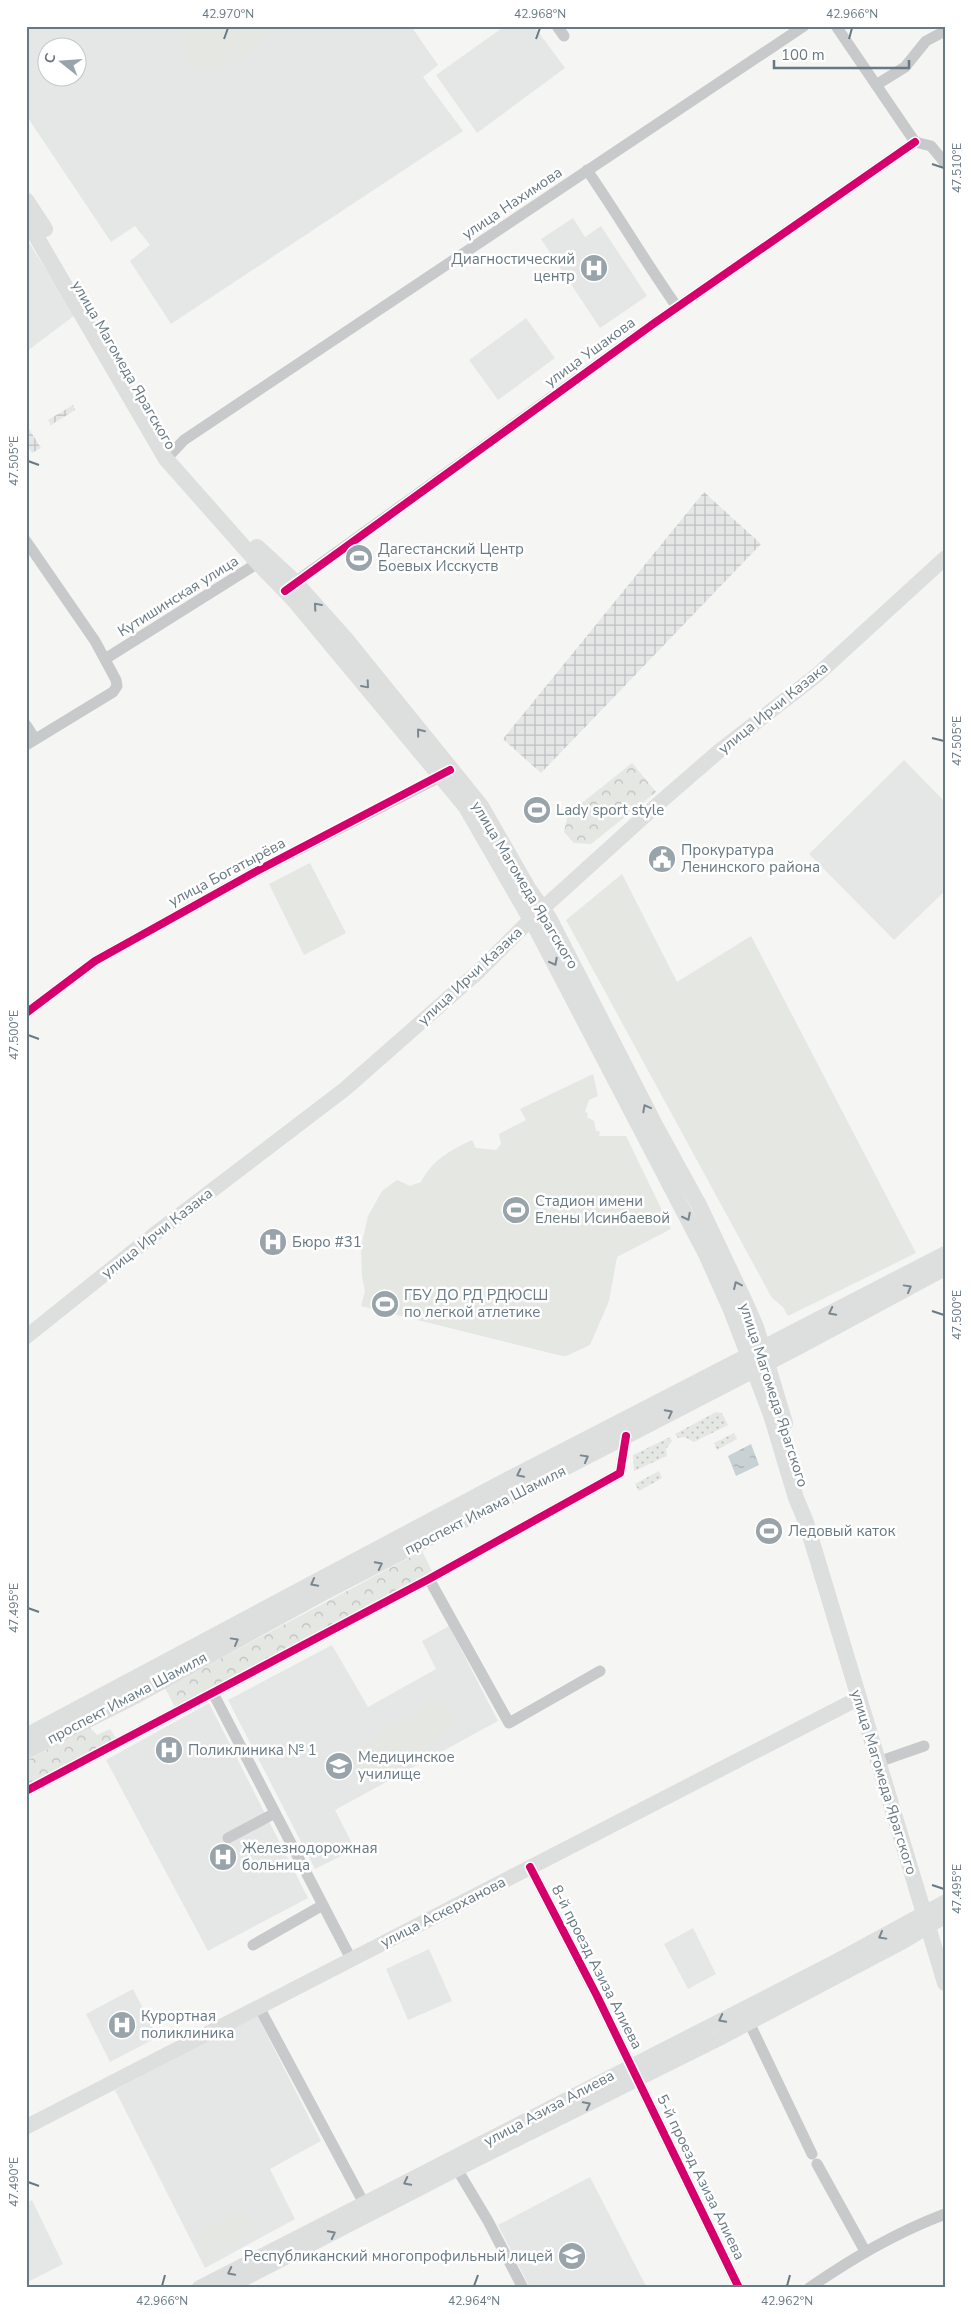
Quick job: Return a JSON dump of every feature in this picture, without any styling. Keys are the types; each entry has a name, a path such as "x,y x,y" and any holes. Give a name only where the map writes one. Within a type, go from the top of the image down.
{"main road":[{"name":"улица Магомеда Ярагского","path":"26,200 71,270 170,455"},
{"name":"улица Магомеда Ярагского","path":"26,219 170,455 261,559 290,586 446,773 481,806 528,888 537,914 570,956 654,1123 699,1205 745,1302 771,1415 796,1498 806,1522 945,1984"},
{"name":"улица Ирчи Казака","path":"27,1336 156,1233 345,1089 478,972 537,914 718,752 817,675 945,558"},
{"name":"проспект Имама Шамиля","path":"26,1751 137,1694 319,1595 626,1436 945,1254"},
{"name":"проспект Имама Шамиля","path":"26,1736 505,1481 945,1268"},
{"name":"улица Аскерханова","path":"26,2127 859,1698"},
{"path":"26,1726 67,1714"},
{"path":"926,1919 945,1902"},
{"path":"926,1919 945,1916"},
{"name":"улица Азиза Алиева","path":"226,2288 631,2065 838,1977 926,1919"},
{"name":"улица Азиза Алиева","path":"199,2288 457,2169 720,2038 746,2016 831,1964 926,1919"}],"street":[{"name":"улица Нахимова","path":"170,455 184,440 804,26"},
{"path":"836,26 916,142 931,146 945,163"},
{"path":"876,85 905,67 926,41 945,31"},
{"name":"улица Ушакова","path":"290,586 408,503 677,307 916,142"},
{"path":"587,170 677,307"},
{"path":"26,541 95,642 116,680 113,692 31,742 26,725"},
{"name":"Кутишинская улица","path":"105,659 261,559"},
{"name":"улица Богатырёва","path":"26,1014 95,961 255,872 446,773"},
{"path":"26,1791 429,1579 620,1473 626,1436"},
{"path":"429,1579 509,1723 600,1672"},
{"path":"213,1694 351,1960"},
{"path":"878,1762 924,1746"},
{"path":"228,1838 275,1813"},
{"name":"8-й проезд Азиза Алиева","path":"530,1867 638,2079"},
{"path":"253,1945 323,1905"},
{"path":"259,2007 368,2210"},
{"path":"746,2016 814,2159 864,2251"},
{"name":"5-й проезд Азиза Алиева","path":"638,2079 739,2288"},
{"path":"457,2169 488,2220 523,2288"},
{"path":"809,2288 864,2251 923,2222 945,2214"}],"shaded area":[{"path":"26,26 411,26 438,65 423,77 463,131 171,324 130,261 150,245 135,226 111,242 26,115"},
{"path":"505,26 534,26 565,68 477,133 436,75"},
{"name":"Диагностический центр","path":"573,218 585,237 601,226 647,296 600,328 541,239"},
{"path":"26,238 75,315 26,352"},
{"path":"526,318 555,358 498,400 469,360"},
{"path":"73,405 75,410 51,425 48,420"},
{"path":"26,424 41,448 32,453 26,444"},
{"path":"704,492 761,544 541,773 503,739"},
{"path":"904,760 945,802 945,891 894,940 809,854"},
{"name":"Медицинское училище","path":"449,1626 498,1721 335,1810 355,1849 315,1869 228,1700 332,1645 368,1707 436,1669 422,1641"},
{"name":"Железнодорожная больница","path":"209,1703 308,1898 208,1951 106,1760"},
{"path":"693,1928 716,1974 688,1989 664,1944"},
{"path":"429,1949 452,2001 408,2020 386,1969"},
{"name":"Курортная поликлиника","path":"133,1989 158,2037 110,2062 86,2014"},
{"path":"257,2015 321,2141 270,2169 295,2219 205,2268 115,2090"},
{"name":"Республиканский многопрофильный лицей","path":"590,2177 647,2288 530,2288 498,2225"},
{"path":"32,2200 63,2264 26,2283 26,2203"}],"green space":[{"path":"184,26 281,26 234,60 221,67 208,69 196,67 183,55 180,43"},
{"path":"632,763 656,792 591,844 574,843 564,832 568,814"},
{"path":"310,863 346,933 304,955 269,884"},
{"path":"622,874 677,982 751,936 916,1253 788,1316 783,1307 772,1298 566,920"},
{"name":"Стадион имени Елены Исинбаевой","path":"593,1074 598,1096 589,1100 585,1112 588,1113 587,1117 594,1121 596,1131 600,1132 599,1136 626,1136 671,1229 617,1257 609,1301 590,1345 566,1356 558,1355 361,1306 365,1291 362,1277 361,1247 368,1216 382,1191 397,1180 410,1186 421,1182 442,1157 472,1140 476,1148 496,1150 501,1144 499,1134 526,1120 520,1109"},
{"path":"716,1412 722,1413 728,1425 694,1442 685,1437 678,1438 675,1434"},
{"path":"734,1433 737,1439 717,1450 714,1443"},
{"path":"670,1437 672,1441 666,1449 667,1456 634,1471 633,1455"},
{"path":"659,1471 662,1478 639,1491 635,1484"},
{"path":"422,1551 432,1571 175,1707 165,1688"},
{"path":"433,1698 445,1701 452,1708 455,1718 453,1730 380,1779 372,1779 360,1774 354,1759 360,1746"},
{"path":"89,1727 97,1735 110,1729 116,1738 26,1786 26,1761"},
{"path":"244,2207 258,2232 207,2259 193,2234"}],"water":[{"path":"751,1444 759,1465 736,1476 728,1456"}],"cycle path":[{"path":"285,591 653,324 915,142"},
{"path":"26,1013 95,961 255,872 450,770"},
{"path":"26,1791 429,1579 620,1473 626,1436"},
{"path":"530,1867 597,1996 739,2288"}],"place":[{"name":"Диагностический центр","path":"594,268"},
{"name":"Дагестанский Центр Боевых Исскуств","path":"359,558"},
{"name":"Lady sport style","path":"537,810"},
{"name":"Прокуратура Ленинского района","path":"662,859"},
{"name":"Стадион имени Елены Исинбаевой","path":"516,1210"},
{"name":"Бюро #31","path":"273,1242"},
{"name":"ГБУ ДО РД РДЮСШ по легкой атлетике","path":"385,1304"},
{"name":"Ледовый каток","path":"769,1531"},
{"name":"Поликлиника № 1","path":"169,1750"},
{"name":"Медицинское училище","path":"339,1766"},
{"name":"Железнодорожная больница","path":"223,1857"},
{"name":"Курортная поликлиника","path":"122,2025"},
{"name":"Республиканский многопрофильный лицей","path":"572,2256"}]}
